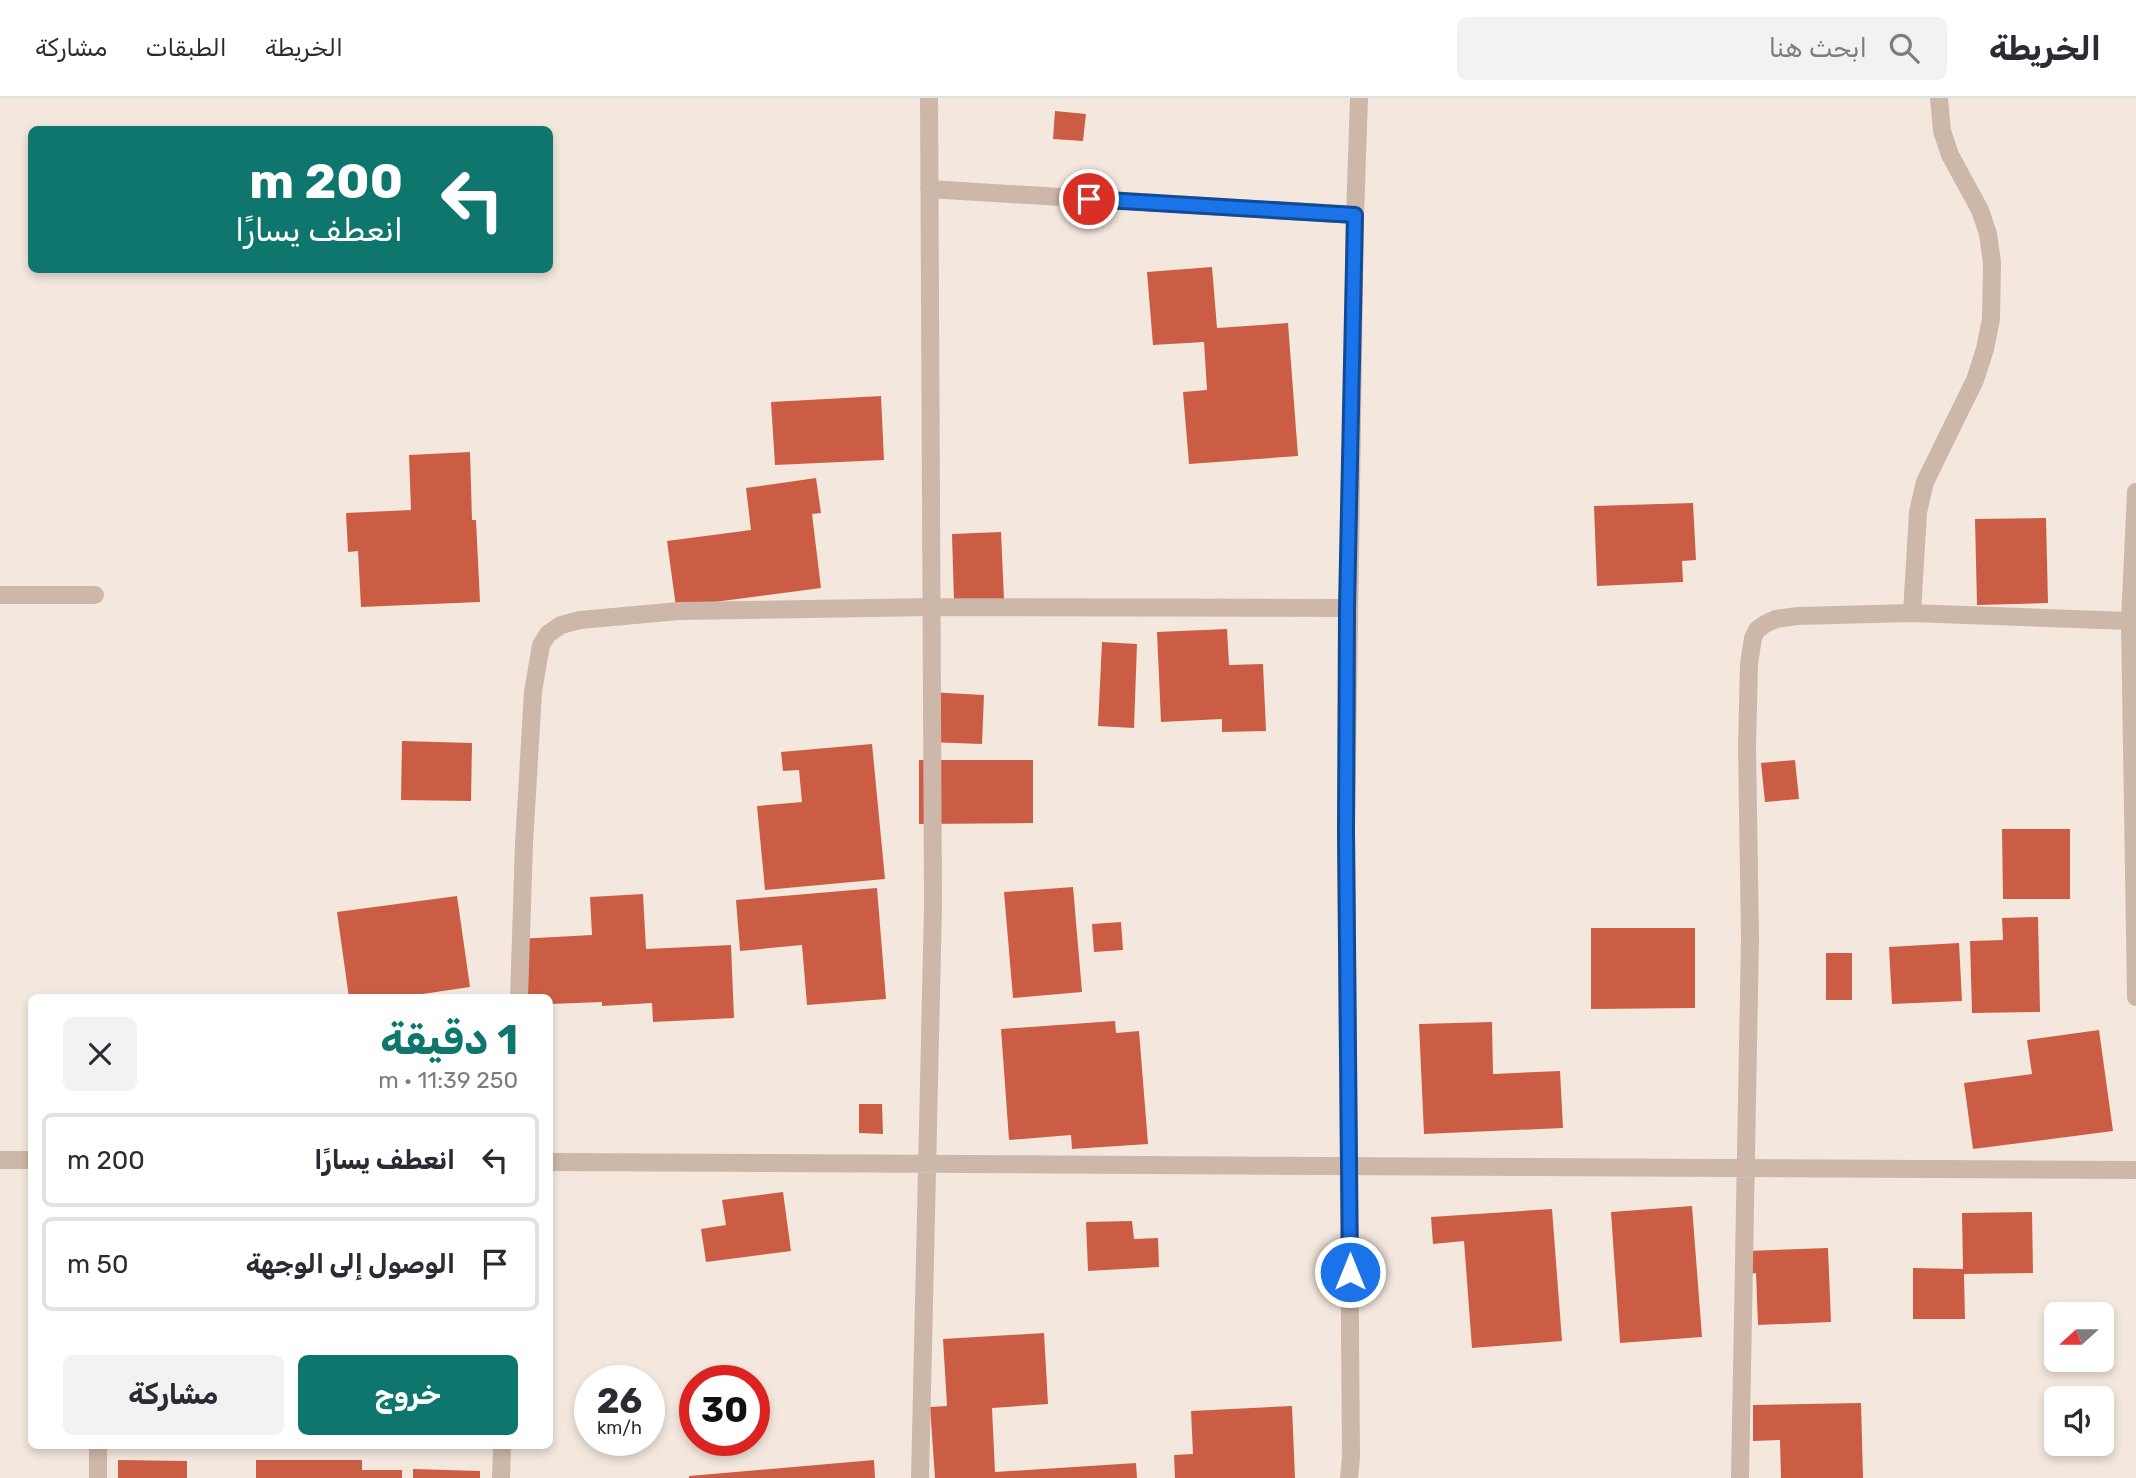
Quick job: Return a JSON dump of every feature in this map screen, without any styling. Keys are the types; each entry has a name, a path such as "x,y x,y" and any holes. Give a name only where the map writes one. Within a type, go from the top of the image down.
{"street":[{"path":"920,1478 933,905 929,98"},
{"path":"1349,1478 1347,608 1359,98"},
{"path":"1912,613 1918,512 1925,482 1975,380 1986,349 1991,319 1992,263 1988,234 1980,209 1950,155 1942,131 1939,98"},
{"path":"929,189 1355,215"},
{"path":"2136,492 2130,621 2136,997"},
{"path":"0,595 94,595"},
{"path":"519,994 533,692 541,645 548,634 561,625 580,620 679,611 933,607 1347,608"},
{"path":"1740,1478 1749,938 1747,733 1749,664 1753,638 1757,630 1776,619 1797,616 1912,613 2130,621"},
{"path":"0,1160 28,1160"},
{"path":"553,1162 2136,1170"},
{"path":"98,1449 98,1478"},
{"path":"501,1478 502,1449"}],"building":[{"path":"1055,111 1086,114 1083,141 1053,139"},
{"path":"1212,267 1217,328 1288,323 1298,456 1189,464 1183,392 1207,390 1204,342 1153,345 1147,272"},
{"path":"881,396 884,460 775,465 771,402"},
{"path":"470,452 472,520 476,520 480,602 361,607 358,551 348,552 346,513 411,510 409,455"},
{"path":"816,478 821,513 812,514 821,588 676,607 667,541 751,530 746,488"},
{"path":"1693,503 1696,560 1682,561 1683,582 1597,586 1594,506"},
{"path":"2046,518 2048,603 1977,605 1975,519"},
{"path":"1001,532 1004,599 954,601 952,534"},
{"path":"1227,629 1229,665 1263,664 1266,731 1222,732 1222,719 1161,722 1157,632"},
{"path":"1102,642 1137,644 1134,728 1098,726"},
{"path":"928,692 984,695 982,744 926,742"},
{"path":"402,741 472,743 471,801 401,800"},
{"path":"872,744 885,879 765,890 757,806 802,802 799,770 783,771 781,752"},
{"path":"919,760 1033,760 1033,823 919,824"},
{"path":"1795,760 1799,799 1765,802 1761,763"},
{"path":"2002,829 2070,829 2070,899 2003,899"},
{"path":"1073,887 1082,992 1013,998 1004,892"},
{"path":"877,888 886,999 807,1005 802,945 740,951 736,900"},
{"path":"643,894 646,949 731,945 734,1018 653,1022 652,1003 602,1006 602,1002 553,1004 553,994 520,994 517,939 592,935 590,897"},
{"path":"457,896 470,987 422,994 348,994 337,912"},
{"path":"2038,917 2040,1012 1972,1013 1970,941 2003,940 2002,918"},
{"path":"1121,922 1123,950 1094,952 1092,924"},
{"path":"1591,928 1695,928 1695,1008 1591,1009"},
{"path":"1959,943 1962,1001 1892,1004 1889,947"},
{"path":"1826,953 1852,953 1852,1000 1826,1000"},
{"path":"1115,1021 1116,1033 1139,1031 1148,1144 1072,1149 1071,1135 1009,1140 1001,1029"},
{"path":"1492,1022 1493,1074 1560,1071 1563,1128 1424,1134 1419,1024"},
{"path":"2099,1030 2113,1131 1973,1149 1964,1083 2032,1074 2027,1040"},
{"path":"859,1104 882,1104 883,1134 859,1133"},
{"path":"783,1192 791,1251 706,1262 701,1229 726,1225 722,1200"},
{"path":"1692,1206 1702,1337 1620,1343 1611,1212"},
{"path":"1552,1209 1562,1341 1472,1348 1464,1241 1433,1244 1431,1217"},
{"path":"2032,1212 2033,1273 1964,1274 1965,1319 1913,1319 1913,1268 1963,1269 1962,1213"},
{"path":"1132,1221 1134,1239 1158,1238 1159,1267 1088,1271 1086,1222"},
{"path":"1828,1248 1831,1322 1758,1325 1756,1273 1748,1274 1747,1251"},
{"path":"1044,1333 1048,1404 992,1408 995,1472 1136,1463 1137,1478 935,1478 930,1407 947,1406 943,1339"},
{"path":"1861,1403 1863,1478 1781,1478 1780,1440 1753,1441 1753,1405"},
{"path":"1292,1406 1295,1478 1175,1478 1174,1455 1193,1454 1191,1411"},
{"path":"118,1460 187,1461 187,1478 118,1478"},
{"path":"256,1460 362,1460 362,1470 402,1470 402,1478 256,1478"},
{"path":"874,1460 875,1478 689,1478 689,1476"},
{"path":"413,1469 480,1471 480,1478 413,1478"}],"route":[{"path":"1089,199 1355,215 1347,608 1350,1272"}]}
